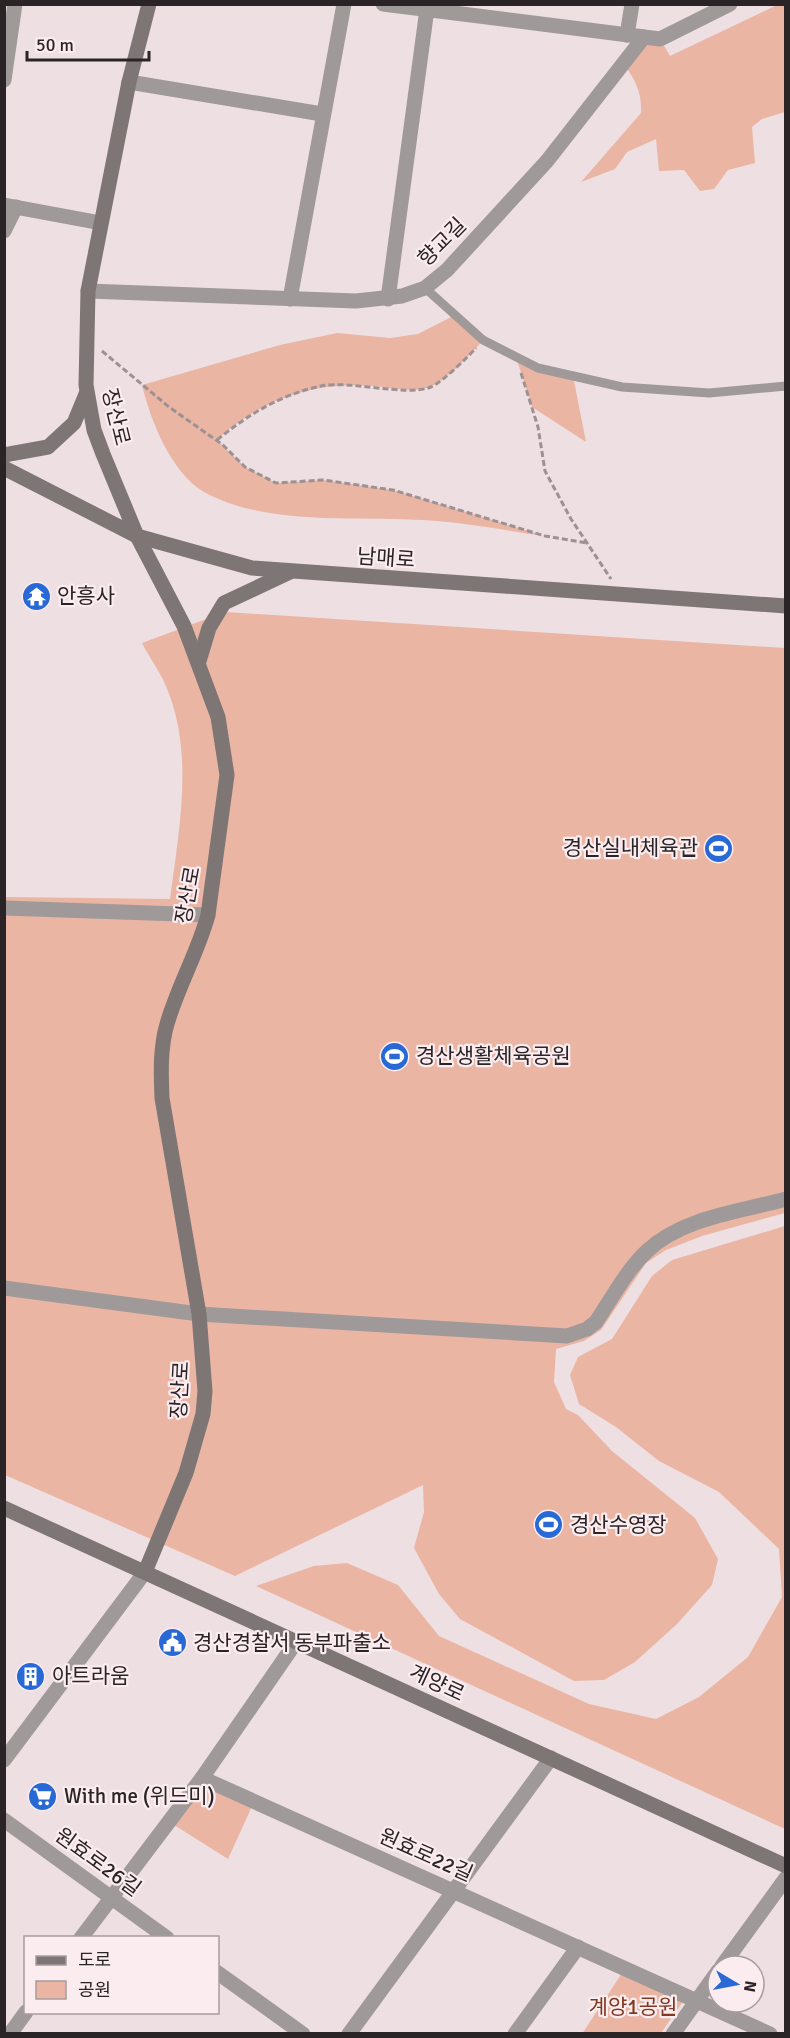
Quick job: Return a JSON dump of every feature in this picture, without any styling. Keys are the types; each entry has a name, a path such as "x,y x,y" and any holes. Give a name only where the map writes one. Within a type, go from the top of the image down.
{"street":[{"path":"4,80 15,4"},
{"name":"장산로","path":"4,1760 145,1572 176,1500 203,1414 205,1382 199,1314 162,1098 161,1074 167,1025 202,937 208,915 227,775 218,717 199,661 137,536 94,430 87,391 88,291 129,82 149,4"},
{"path":"290,299 322,114 344,4"},
{"path":"383,4 660,39 730,4"},
{"path":"627,34 632,4"},
{"path":"388,299 427,9"},
{"name":"향교길","path":"88,291 356,302 388,299 425,288 447,270 547,161 644,37"},
{"path":"129,82 322,114"},
{"path":"4,231 10,206 101,223"},
{"path":"4,455 48,447 74,423 87,391"},
{"name":"남매로","path":"4,468 137,536 233,563 290,572 786,606"},
{"path":"199,661 209,628 224,603 290,572"},
{"path":"4,908 208,915"},
{"path":"4,1288 199,1314 567,1336 587,1329 596,1322 635,1264 648,1250 675,1232 786,1199"},
{"name":"계양로","path":"6,1512 145,1572 786,1866"},
{"path":"82,1936 202,1778 296,1642"},
{"path":"349,2034 550,1758"},
{"name":"원효로22길","path":"202,1778 770,2034"},
{"name":"원효로26길","path":"4,1820 164,1936"},
{"path":"731,1954 786,1878"},
{"path":"515,2034 578,1947"},
{"path":"219,1974 303,2034"},
{"path":"673,2034 706,1988"},
{"path":"10,2034 25,2014"}],"lane":[{"path":"425,288 483,340 538,368 622,387 709,393 786,386"}],"path":[{"path":"86,338 169,406 217,440 244,467 276,483 323,480 393,490 545,536 587,543"},
{"path":"217,440 248,414 279,398 323,386 408,389 431,387 455,369 483,340"},
{"path":"516,357 538,427 545,471 587,543 622,595"}],"green space":[{"path":"777,5 785,5 785,112 762,119 752,127 755,163 728,170 714,189 700,191 684,170 659,171 656,139 627,152 615,169 581,182 641,113 637,86 623,63 644,37 660,39 670,56"},
{"path":"455,315 483,340 453,371 432,386 410,390 350,385 308,390 269,404 251,414 217,440 245,467 276,483 323,480 393,490 545,536 437,521 287,515 258,511 230,503 204,492 192,483 172,459 156,429 142,385 280,345 337,333 390,338 418,334"},
{"path":"516,357 573,376 586,442 532,407"},
{"name":"경산생활체육공원","path":"225,612 785,648 785,1213 702,1236 666,1250 646,1263 601,1330 584,1341 556,1349 554,1382 566,1409 578,1415 612,1451 695,1518 718,1559 712,1585 677,1624 635,1662 604,1680 574,1681 460,1619 439,1594 414,1548 424,1512 423,1485 235,1576 5,1475 5,897 170,899 182,790 180,736 165,684 142,643"},
{"path":"785,1226 785,1829 256,1586 314,1566 347,1563 398,1585 439,1636 589,1704 656,1719 699,1697 748,1657 782,1597 779,1549 719,1492 659,1461 616,1427 579,1404 570,1375 578,1357 612,1339 652,1276 672,1260"},
{"path":"203,1781 253,1804 228,1859 171,1823"},
{"name":"계양1공원","path":"622,1973 684,2000 661,2033 582,2034"}],"place":[{"name":"안흥사","path":"36,596"},
{"name":"경산실내체육관","path":"719,848"},
{"name":"경산생활체육공원","path":"395,1056"},
{"name":"경산수영장","path":"549,1525"},
{"name":"경산경찰서 동부파출소","path":"172,1643"},
{"name":"아트라움","path":"31,1676"},
{"name":"With me (위드미)","path":"43,1796"}]}
